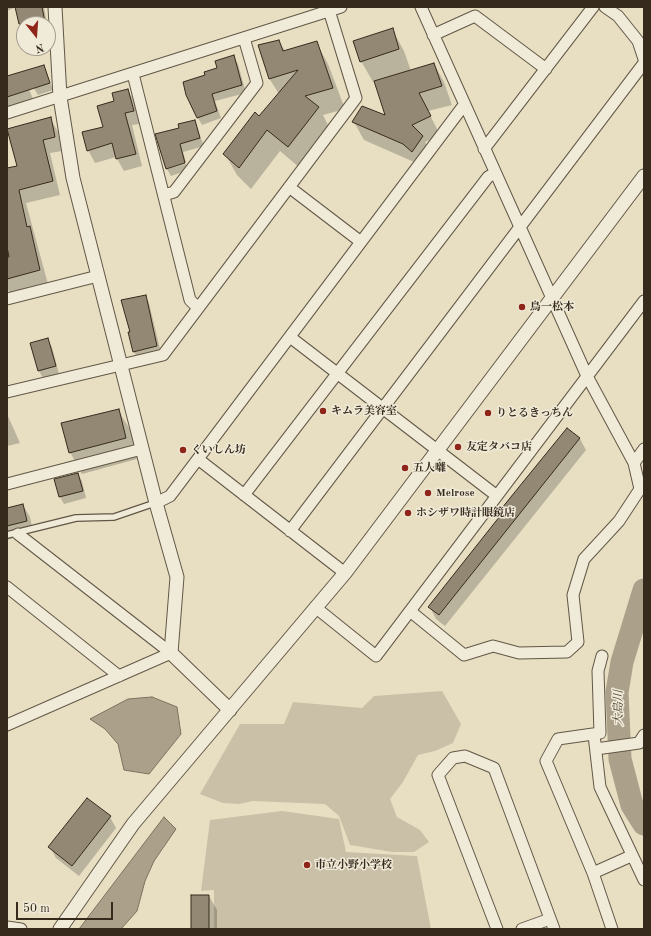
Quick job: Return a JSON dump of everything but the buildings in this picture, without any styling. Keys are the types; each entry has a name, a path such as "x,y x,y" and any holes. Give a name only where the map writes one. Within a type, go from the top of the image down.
{"street":[{"path":"55,7 60,97 74,178 142,449 177,577 171,653"},
{"path":"7,113 133,74 329,9 342,7"},
{"path":"410,610 464,655 493,646 520,652 567,652 578,642 573,595 584,559 619,521 640,489 634,463 587,376 553,297 484,149 421,7"},
{"path":"484,149 593,7"},
{"path":"604,7 618,16 638,41 644,59"},
{"path":"7,392 163,355 356,98 329,9"},
{"path":"433,35 475,16 546,69"},
{"path":"164,195 174,192 256,83 244,38"},
{"path":"290,531 644,63"},
{"path":"133,74 190,300 198,308"},
{"path":"156,503 170,496 464,105"},
{"path":"244,495 488,177 495,173"},
{"path":"60,929 133,824 345,573 644,176"},
{"path":"289,187 361,242"},
{"path":"7,298 98,276"},
{"path":"315,607 376,656 644,301"},
{"path":"290,337 438,449 497,496"},
{"path":"7,484 142,449"},
{"path":"634,463 644,449"},
{"path":"198,459 345,573"},
{"path":"13,534 171,653 230,710"},
{"path":"7,587 118,676"},
{"path":"7,725 171,653"},
{"path":"602,656 598,671 600,733 558,739 546,760 593,873 612,929"},
{"path":"594,735 600,787 631,856 644,880"},
{"path":"596,749 641,739"},
{"path":"497,929 438,775 453,758 465,756 494,768 552,924 522,929"},
{"path":"593,873 631,856"},
{"path":"7,927 21,929"}],"lane":[{"path":"13,534 76,518 114,517 156,503"}],"shaded area":[{"path":"442,691 461,724 453,743 435,751 418,755 403,782 390,799 397,817 420,830 429,842 414,852 392,852 350,845 339,816 325,804 253,801 239,804 223,803 200,794 240,724 284,724 293,702 362,708 374,696"},
{"path":"152,697 177,707 181,734 149,774 124,770 118,744 105,729 90,719 128,699"},
{"name":"市立小野小学校","path":"282,811 339,819 346,852 417,856 431,929 214,929 214,890 201,891 210,820"},
{"path":"164,817 176,829 154,861 145,881 137,911 121,929 79,929"}],"waterway":[{"name":"大島川","path":"644,590 622,662 617,692 620,759 632,805 644,824"}],"place":[{"name":"鳥一松本","path":"522,307"},
{"name":"キムラ美容室","path":"323,411"},
{"name":"りとるきっちん","path":"488,413"},
{"name":"友定タバコ店","path":"458,447"},
{"name":"くいしん坊","path":"183,450"},
{"name":"五人囃","path":"405,468"},
{"name":"Melrose","path":"428,493"},
{"name":"ホシザワ時計眼鏡店","path":"408,513"},
{"name":"市立小野小学校","path":"307,865"}]}
